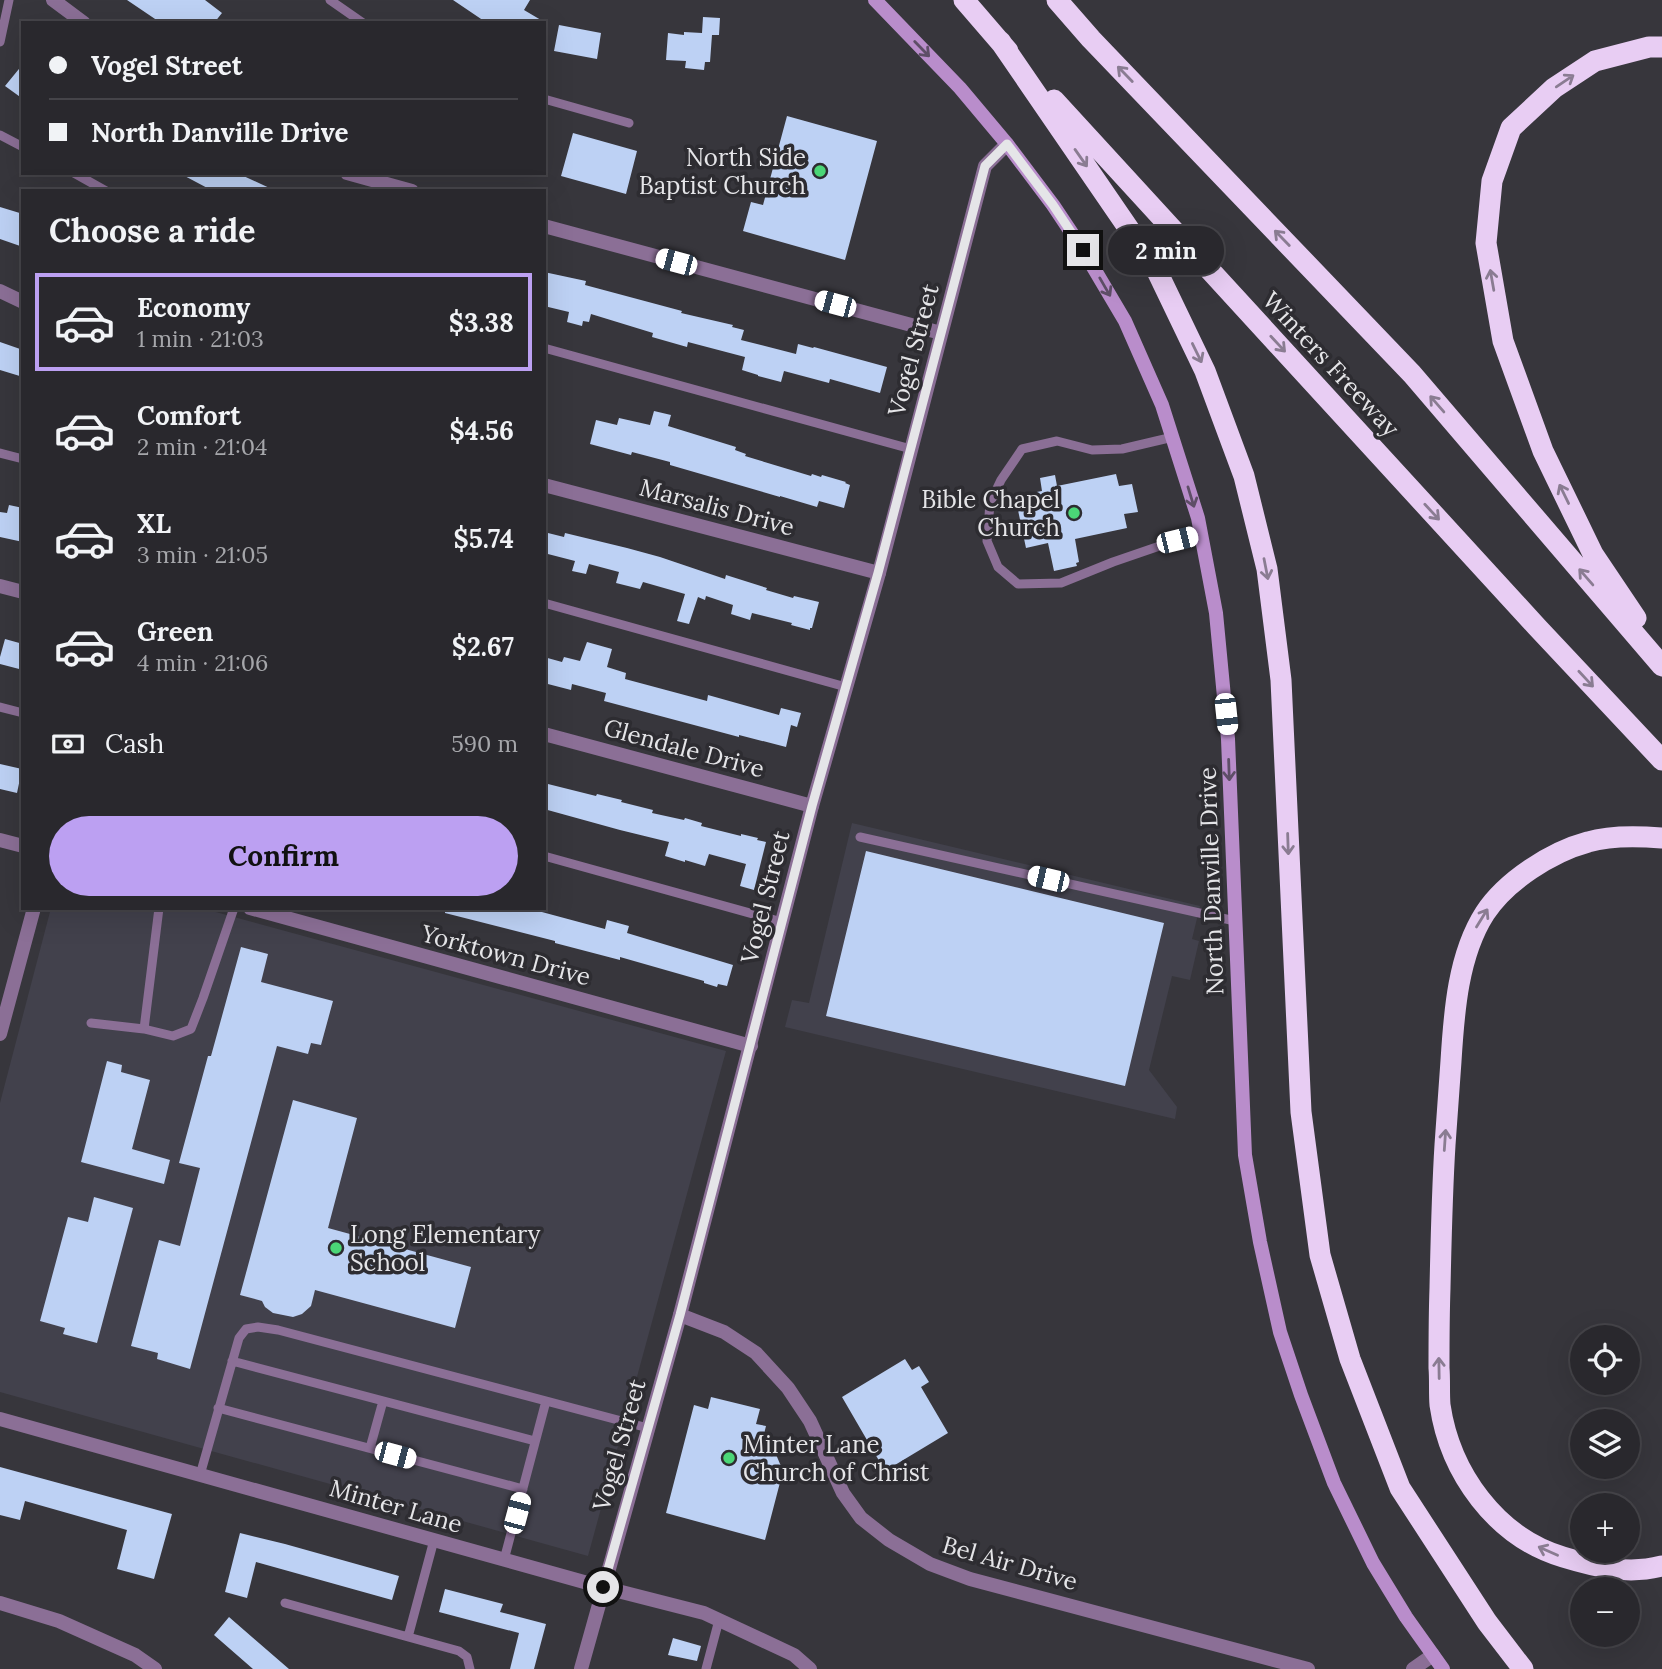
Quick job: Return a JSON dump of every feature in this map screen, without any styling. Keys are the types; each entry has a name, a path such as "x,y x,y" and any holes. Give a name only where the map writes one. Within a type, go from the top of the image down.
{"highway":[{"name":"Winters Freeway","path":"964,0 1662,760"},
{"name":"Winters Freeway","path":"1057,0 1091,39 1412,374 1662,666"},
{"path":"1000,41 1155,267 1205,371 1244,476 1266,569 1281,680 1301,1112 1320,1255 1350,1359 1400,1488 1487,1622 1523,1669"},
{"path":"1662,47 1649,47 1595,61 1554,88 1511,128 1492,181 1486,243 1503,341 1543,451 1593,554 1662,657"},
{"path":"1662,838 1589,841 1557,854 1510,885 1486,911 1476,929 1458,985 1453,1025 1442,1193 1439,1330 1440,1404 1449,1444 1462,1475 1486,1507 1519,1535 1552,1553 1592,1566 1618,1570 1646,1570 1662,1566"}],"main road":[{"name":"North Danville Drive","path":"875,0 960,88 1053,205 1125,321 1163,405 1198,518 1216,613 1228,739 1245,1156 1259,1242 1280,1332 1334,1483 1373,1563 1443,1669"}],"street":[{"path":"53,0 81,21"},
{"name":"Vogel Street","path":"581,1669 680,1315 812,806 878,573 985,166 1007,144"},
{"path":"354,175 405,189"},
{"path":"546,227 941,333"},
{"path":"0,291 21,301"},
{"name":"Marsalis Drive","path":"546,486 878,573"},
{"path":"0,586 21,591"},
{"name":"Glendale Drive","path":"546,735 812,806"},
{"path":"0,840 21,845"},
{"path":"0,1034 33,910"},
{"name":"Yorktown Drive","path":"257,910 751,1046"},
{"name":"Bel Air Drive","path":"680,1315 724,1332 756,1353 788,1388 810,1420 843,1493 861,1518 929,1564 970,1578 1308,1669"},
{"name":"Minter Lane","path":"0,1419 704,1613 794,1655 810,1669"},
{"path":"0,1603 59,1621 135,1655 155,1669"},
{"path":"1413,1669 1433,1655"}],"lane":[{"path":"0,42 9,0"},
{"path":"330,0 360,21"},
{"path":"546,100 629,123"},
{"path":"0,135 21,146"},
{"path":"78,175 102,189"},
{"path":"546,349 911,449"},
{"path":"1173,437 1122,449 1092,450 1056,441 1022,449 1001,480 990,503 987,541 998,567 1018,584 1061,583 1112,562 1201,534"},
{"path":"0,453 21,458"},
{"path":"546,604 846,687"},
{"path":"0,707 21,712"},
{"path":"860,837 1235,921"},
{"path":"546,857 782,922"},
{"path":"144,1029 159,910"},
{"path":"91,1023 144,1029 173,1036 191,1029 233,910"},
{"path":"200,1475 239,1338 246,1329 258,1327 278,1330 648,1428"},
{"path":"232,1361 535,1441"},
{"path":"370,1448 383,1401"},
{"path":"505,1560 546,1401"},
{"path":"218,1408 523,1489"},
{"path":"408,1637 434,1540"},
{"path":"285,1603 459,1651 467,1657 470,1669"},
{"path":"706,1669 719,1620"}],"shaded area":[{"path":"852,823 1200,906 1192,939 1199,941 1190,980 1172,976 1149,1070 1177,1107 1175,1119 785,1027 792,1000 809,1003"},
{"name":"Long Elementary School","path":"50,910 208,910 726,1051 588,1556 0,1392 0,1103"}],"building":[{"path":"127,0 205,0 222,13 216,21 158,21"},
{"path":"453,0 530,0 524,10 543,21 484,21"},
{"path":"703,17 720,18 719,35 712,35 710,62 705,62 704,70 685,68 686,61 666,60 668,33 702,33"},
{"path":"559,25 601,33 597,59 554,51"},
{"path":"21,66 21,98 5,86"},
{"name":"North Side Baptist Church","path":"787,116 877,141 845,260 743,231 751,202 763,205"},
{"path":"573,133 637,151 626,194 561,176"},
{"path":"183,175 241,175 272,189 209,189"},
{"path":"0,207 21,213 21,246 0,239"},
{"path":"546,272 586,281 585,285 733,325 732,327 744,330 741,340 796,354 798,344 887,367 880,393 830,379 829,383 784,371 781,382 742,370 745,357 688,342 687,347 652,337 653,333 591,314 589,322 583,321 582,326 567,322 569,312 546,306"},
{"path":"0,342 21,349 21,376 0,370"},
{"path":"654,411 671,415 668,426 736,447 735,450 746,454 745,456 811,476 822,475 846,482 850,485 844,508 819,501 817,507 670,465 670,462 590,444 596,420 617,425 619,418 650,425"},
{"name":"Bible Chapel Church","path":"1116,474 1119,486 1132,484 1138,512 1124,514 1127,528 1075,539 1079,562 1076,563 1077,566 1054,571 1048,543 1026,548 1015,496 1042,491 1040,478 1055,475 1057,486"},
{"path":"9,505 21,508 21,542 0,537 0,512 7,513"},
{"path":"546,532 564,537 565,533 627,548 725,579 726,575 793,598 794,596 819,602 810,630 752,613 750,620 731,614 733,605 706,596 705,600 698,597 689,624 677,621 685,594 643,582 640,589 616,583 619,572 589,564 586,574 572,571 575,561 546,554"},
{"path":"5,639 21,643 21,669 0,664"},
{"path":"587,642 612,649 607,667 626,673 625,679 707,701 708,695 779,715 781,708 801,713 797,727 791,725 786,747 604,701 606,693 572,684 571,690 546,684 546,658 562,662 564,657 580,661"},
{"path":"0,764 21,769 17,793 0,789"},
{"path":"546,784 622,800 621,802 653,810 652,813 684,820 685,818 702,823 701,826 766,842 754,890 740,886 746,864 709,854 705,866 685,862 665,856 669,842 546,810"},
{"path":"866,851 1164,923 1125,1086 826,1016"},
{"path":"445,910 534,910 605,929 607,920 629,926 627,933 733,965 727,986 718,984 717,987 620,957 620,960 445,913"},
{"path":"241,947 268,954 261,982 333,1001 321,1045 311,1043 308,1054 277,1046 190,1369 157,1359 158,1353 131,1346 159,1240 180,1246 200,1168 179,1163"},
{"path":"107,1061 122,1065 121,1072 150,1080 132,1149 170,1160 164,1184 81,1162"},
{"path":"293,1100 357,1118 328,1228 471,1267 455,1328 315,1290 311,1306 302,1314 293,1317 273,1313 262,1301 240,1295"},
{"path":"94,1197 133,1208 97,1343 63,1334 65,1328 40,1321 68,1217 88,1222"},
{"path":"905,1359 912,1370 919,1366 929,1382 921,1387 948,1433 885,1471 842,1397"},
{"name":"Minter Lane Church of Christ","path":"711,1397 760,1409 756,1424 766,1426 762,1442 772,1445 783,1471 765,1540 666,1513 694,1405 708,1409"},
{"path":"0,1467 172,1514 154,1579 117,1569 127,1530 25,1501 20,1520 0,1515"},
{"path":"240,1533 399,1576 392,1600 256,1562 247,1598 225,1592"},
{"path":"445,1589 503,1604 500,1612 546,1624 534,1669 510,1669 519,1633 439,1612"},
{"path":"229,1617 289,1669 253,1669 214,1635"},
{"path":"673,1638 701,1646 697,1661 668,1655"}],"place":[{"name":"North Side Baptist Church","path":"820,171"},
{"name":"Bible Chapel Church","path":"1074,513"},
{"name":"Long Elementary School","path":"336,1248"},
{"name":"Minter Lane Church of Christ","path":"729,1458"}],"route":[{"path":"603,1587 680,1315 812,806 878,573 985,166 1007,144 1083,250"}]}
